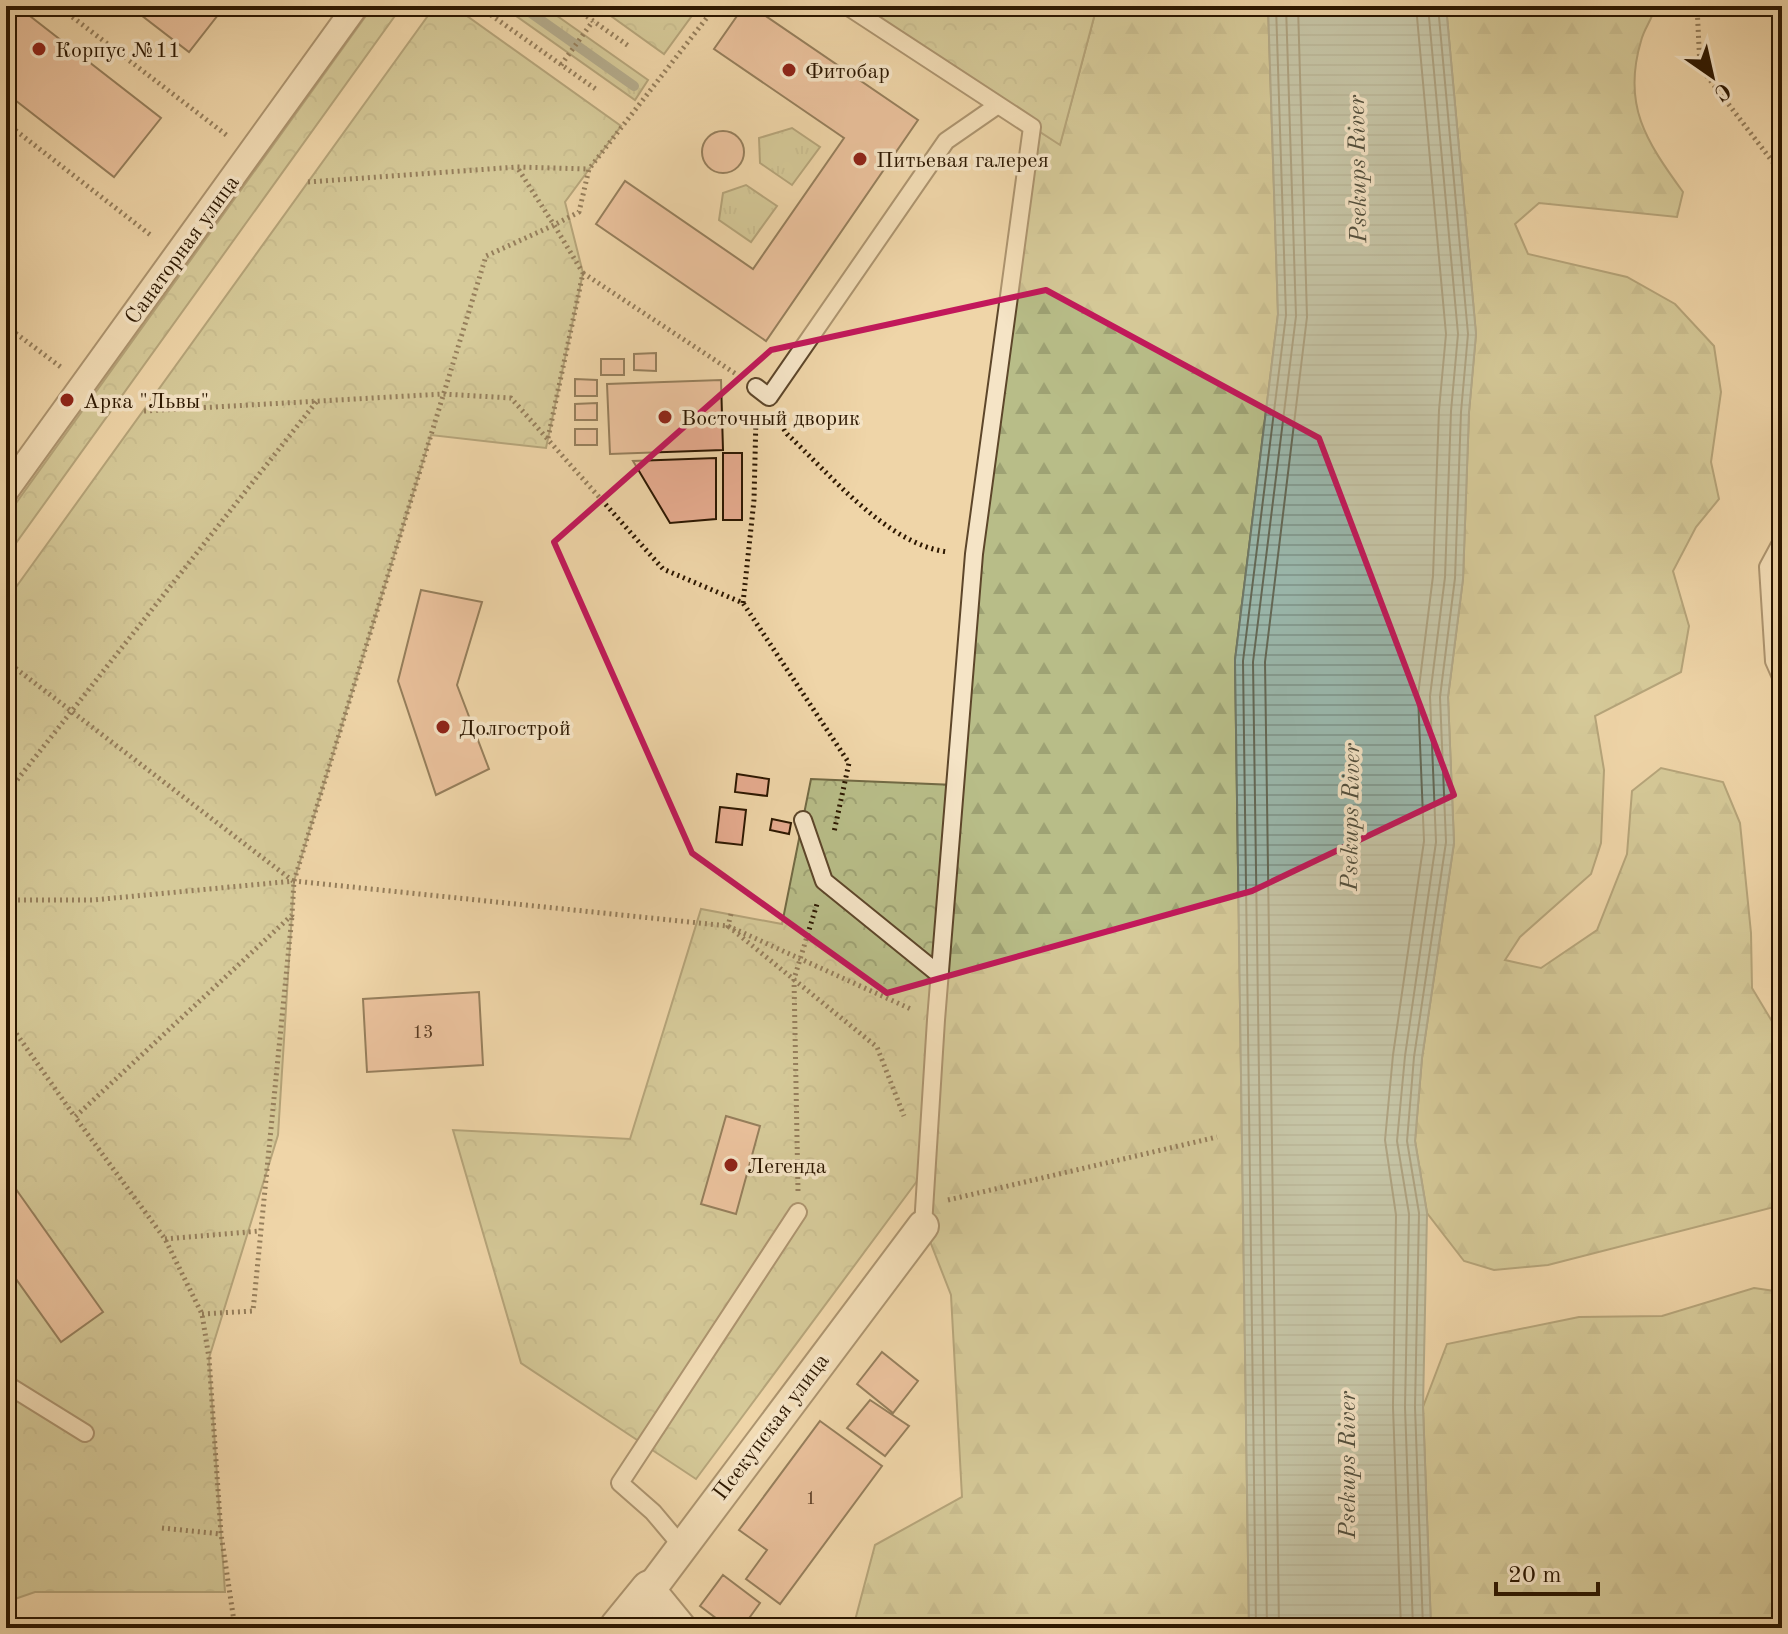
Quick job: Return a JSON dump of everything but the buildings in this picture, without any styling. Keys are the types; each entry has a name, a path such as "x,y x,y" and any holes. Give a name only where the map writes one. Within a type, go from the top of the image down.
{"street":[{"name":"Санаторная улица","path":"6,491 356,6"},
{"name":"Псекупская улица","path":"619,1628 924,1216"},
{"path":"650,1590 681,1628"}],"lane":[{"path":"847,6 1032,127 974,554 936,1020 924,1216"},
{"path":"756,387 769,397 946,141 998,105"},
{"path":"1782,541 1768,567 1774,661 1782,679"},
{"path":"803,820 824,881 940,975"},
{"path":"680,1544 653,1512 620,1483 798,1212"},
{"path":"6,1384 85,1433"}],"path":[{"path":"58,6 237,143"},
{"path":"572,6 630,47"},
{"path":"202,1314 253,1311 294,881 486,256 579,212 589,169 716,6"},
{"path":"1697,6 1700,67 1782,174"},
{"path":"481,8 597,90"},
{"path":"561,65 593,21"},
{"path":"6,123 163,245"},
{"path":"308,182 517,167 589,169"},
{"path":"517,167 583,273 756,387 787,434 885,526 939,551 974,554"},
{"path":"548,439 583,273"},
{"path":"6,326 70,374"},
{"path":"743,603 754,500 756,387"},
{"path":"144,411 443,394 511,398 663,569 743,603 849,763 824,881 794,979 798,1212"},
{"path":"6,794 317,401"},
{"path":"6,661 294,881"},
{"path":"6,900 93,900 294,881 728,926 936,1020"},
{"path":"728,926 731,914"},
{"path":"75,1117 292,915"},
{"path":"728,926 877,1047 925,1173"},
{"path":"6,1019 165,1239 202,1314 209,1358 221,1534 235,1628"},
{"path":"924,1216 1217,1137"},
{"path":"165,1239 259,1231"},
{"path":"162,1528 221,1534"}],"highlighted area":[{"path":"1046,290 1319,438 1454,795 1252,891 887,993 692,853 554,542 771,350"}],"green space":[{"path":"373,6 402,6 6,557 6,517"},
{"path":"435,6 453,6 621,126 565,202 583,273 546,448 431,435 294,881 278,1135 209,1358 225,1592 35,1592 6,1602 6,601"},
{"path":"502,6 543,6 648,80 635,100"},
{"path":"597,6 699,6 664,54"},
{"path":"847,6 1097,6 1060,145"},
{"path":"1097,6 1268,6 1278,314 1235,660 1249,1628 853,1628 875,1545 962,1497 951,1295 928,1236 974,554 1032,127 1060,144"},
{"path":"1446,6 1655,6 1642,36 1634,84 1636,103 1648,139 1683,192 1677,217 1539,203 1515,224 1528,254 1627,277 1675,304 1714,346 1721,392 1711,462 1719,499 1696,527 1673,571 1689,626 1681,672 1595,716 1604,770 1601,843 1591,874 1520,937 1505,960 1541,968 1597,930 1627,854 1632,791 1661,768 1723,782 1740,823 1751,933 1752,988 1782,1038 1782,1205 1548,1265 1494,1270 1464,1261 1427,1213 1415,1141 1422,1058 1454,843 1448,697 1463,579 1469,412 1476,334"},
{"path":"792,128 820,147 792,185 760,163 759,138"},
{"path":"746,185 777,206 751,242 719,220 723,193"},
{"path":"811,779 955,785 923,1173 696,1479 521,1363 453,1130 630,1139 701,909 782,924"},
{"path":"1754,1288 1782,1292 1782,1628 1431,1628 1423,1407 1447,1344 1579,1317 1662,1316"}],"water":[{"name":"Psekups River","path":"1268,6 1446,6 1476,334 1469,412 1463,579 1448,697 1454,843 1422,1058 1415,1141 1427,1213 1423,1407 1431,1628 1249,1628 1235,660 1278,314"}],"waterway":[{"path":"521,6 634,86"}],"place":[{"name":"Корпус №11","path":"39,49"},
{"name":"Фитобар","path":"789,70"},
{"name":"Питьевая галерея","path":"860,159"},
{"name":"Арка \"Львы\"","path":"67,400"},
{"name":"Восточный дворик","path":"665,417"},
{"name":"Долгострой","path":"443,727"},
{"name":"Легенда","path":"731,1165"}]}
